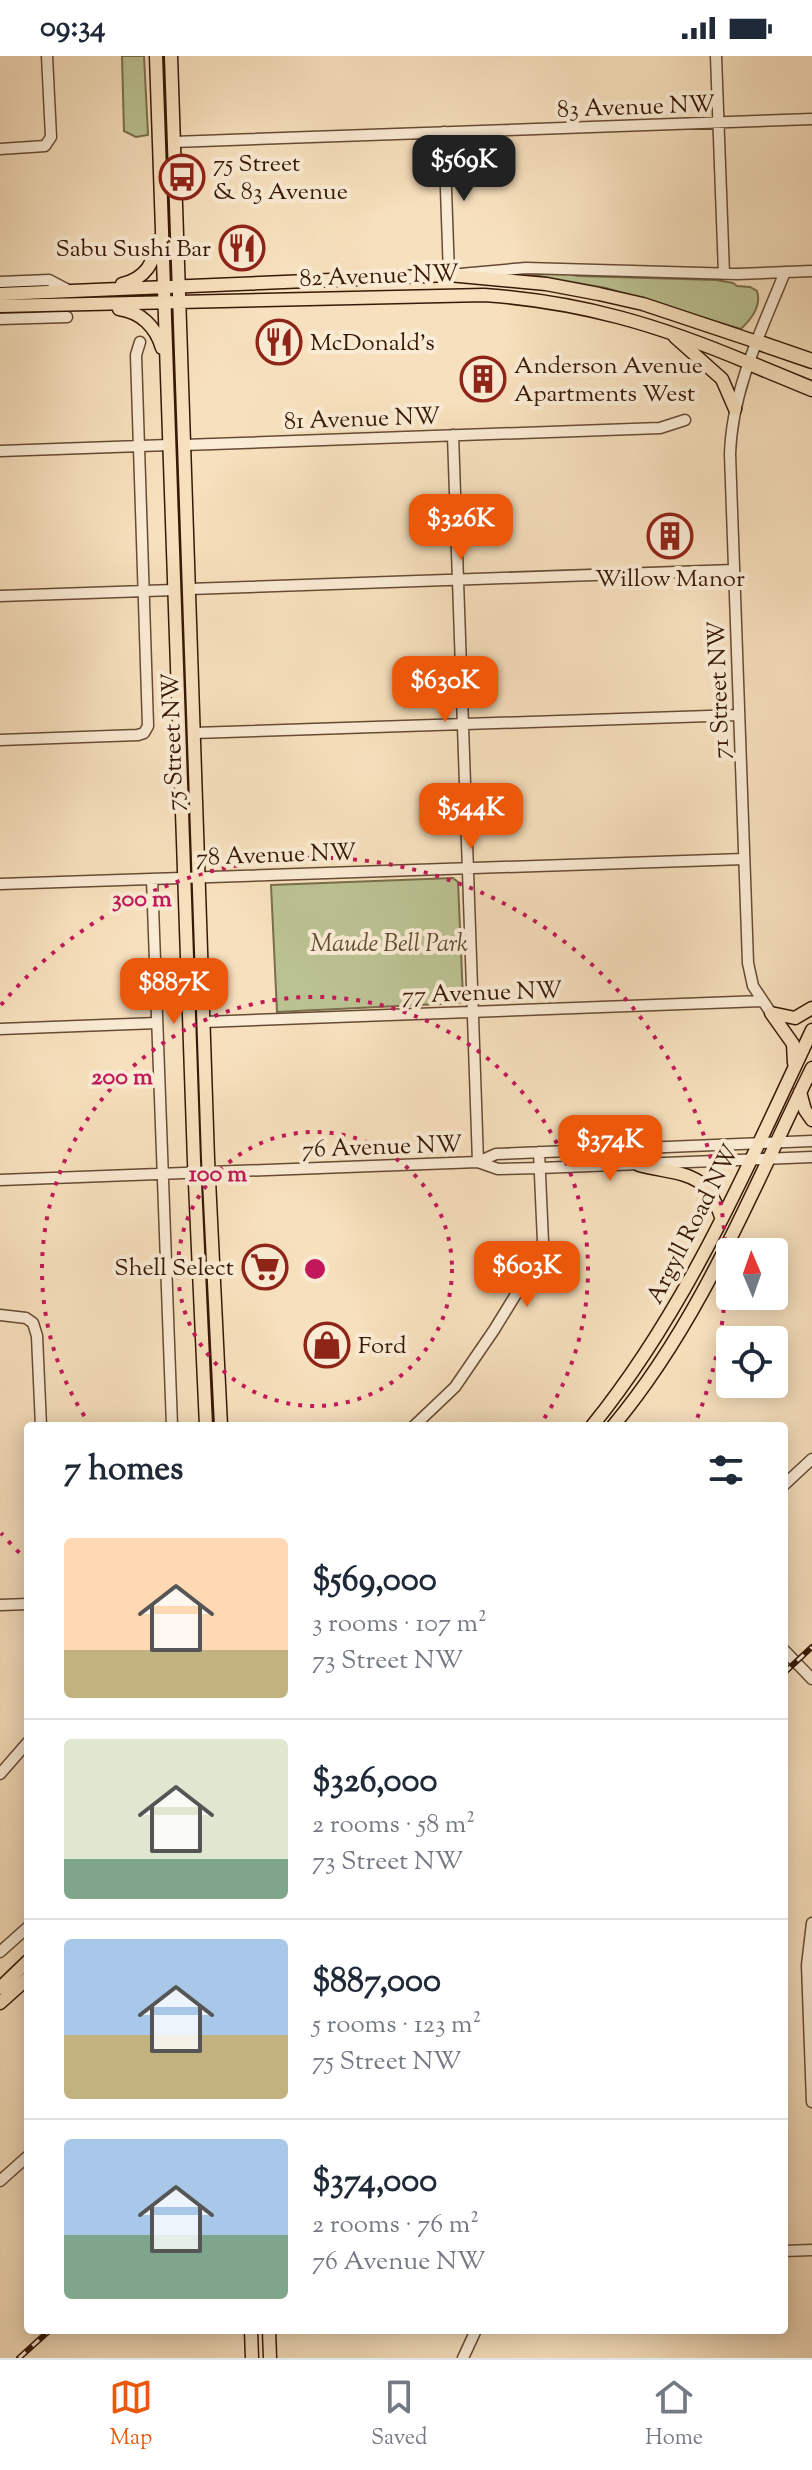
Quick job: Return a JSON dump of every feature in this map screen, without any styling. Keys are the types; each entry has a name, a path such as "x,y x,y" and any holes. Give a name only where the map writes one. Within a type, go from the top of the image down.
{"highway":[{"path":"757,342 812,361"},
{"path":"749,363 812,389"}],"main road":[{"name":"75 Street NW","path":"156,56 194,1174 206,1422"},
{"name":"75 Street NW","path":"171,56 209,1173 221,1422"},
{"path":"97,289 128,283 147,271 155,255 162,225"},
{"name":"82 Avenue NW","path":"0,294 449,275 546,284 599,294 643,304 757,342"},
{"name":"82 Avenue NW","path":"0,306 484,295 567,304 632,319 749,363"},
{"path":"96,306 129,310 144,319 159,338 166,372"},
{"path":"667,330 722,379 735,409"},
{"path":"771,1013 795,1018 812,1008"},
{"path":"771,1013 793,1044 794,1068"},
{"name":"Argyll Road NW","path":"595,1422 651,1347 687,1286 812,1030"},
{"name":"Argyll Road NW","path":"616,1422 651,1377 682,1328 812,1068"},
{"path":"800,1092 805,1110 812,1120"},
{"path":"639,1165 685,1174 704,1184 715,1197 721,1217"},
{"path":"0,1988 22,1984"},
{"path":"0,2003 22,1984"},
{"path":"251,2334 252,2358"},
{"path":"269,2334 270,2358"}],"street":[{"path":"0,149 45,146 51,137 47,56"},
{"path":"716,56 724,274"},
{"name":"83 Avenue NW","path":"174,142 812,119"},
{"path":"444,132 449,275"},
{"name":"82 Avenue NW","path":"449,275 526,268 724,274 812,271"},
{"name":"71 Street NW","path":"771,1013 753,986 748,969 730,454 735,409 749,363 785,272"},
{"name":"82 Avenue NW","path":"0,282 49,280 70,291"},
{"path":"0,319 67,317"},
{"name":"75 Street NW","path":"0,740 138,735 146,731 149,721 136,355 140,342"},
{"name":"81 Avenue NW","path":"184,445 660,428 685,420"},
{"path":"453,435 478,1162"},
{"path":"0,451 169,445"},
{"path":"189,589 734,570"},
{"path":"0,596 174,590"},
{"path":"194,733 739,715"},
{"name":"78 Avenue NW","path":"0,884 744,859"},
{"path":"152,879 172,1422"},
{"name":"77 Avenue NW","path":"204,1022 762,1001"},
{"path":"0,1029 157,1023"},
{"name":"76 Avenue NW","path":"0,1180 478,1162 496,1154 812,1141"},
{"path":"418,1422 455,1387 532,1270 543,1242 539,1152"},
{"name":"76 Avenue NW","path":"478,1162 498,1169 812,1157"},
{"path":"0,1315 21,1316 29,1320 37,1336 41,1422"},
{"path":"788,1481 812,1459"},
{"path":"0,1605 24,1604"},
{"path":"788,1654 812,1679"},
{"path":"0,1774 24,1747"},
{"path":"812,1923 807,1965 812,2102"},
{"path":"0,1952 24,1931"},
{"path":"0,2181 24,2160"},
{"path":"788,2251 812,2250"},
{"path":"463,2358 474,2334"}],"green space":[{"path":"122,56 144,56 148,135 136,137 124,131"},
{"path":"528,274 716,280 750,287 757,291 758,302 741,329 606,288"},
{"name":"Maude Bell Park","path":"453,878 458,882 463,998 459,1003 277,1012 271,885"}],"railway":[{"path":"788,1669 812,1647"},
{"path":"19,2358 46,2334"}],"place":[{"name":"75 Street & 83 Avenue","path":"182,177"},
{"name":"Sabu Sushi Bar","path":"242,248"},
{"name":"McDonald's","path":"279,342"},
{"name":"Anderson Avenue Apartments West","path":"483,379"},
{"name":"Willow Manor","path":"670,536"},
{"name":"Shell Select","path":"265,1267"},
{"name":"Ford","path":"327,1345"}]}
